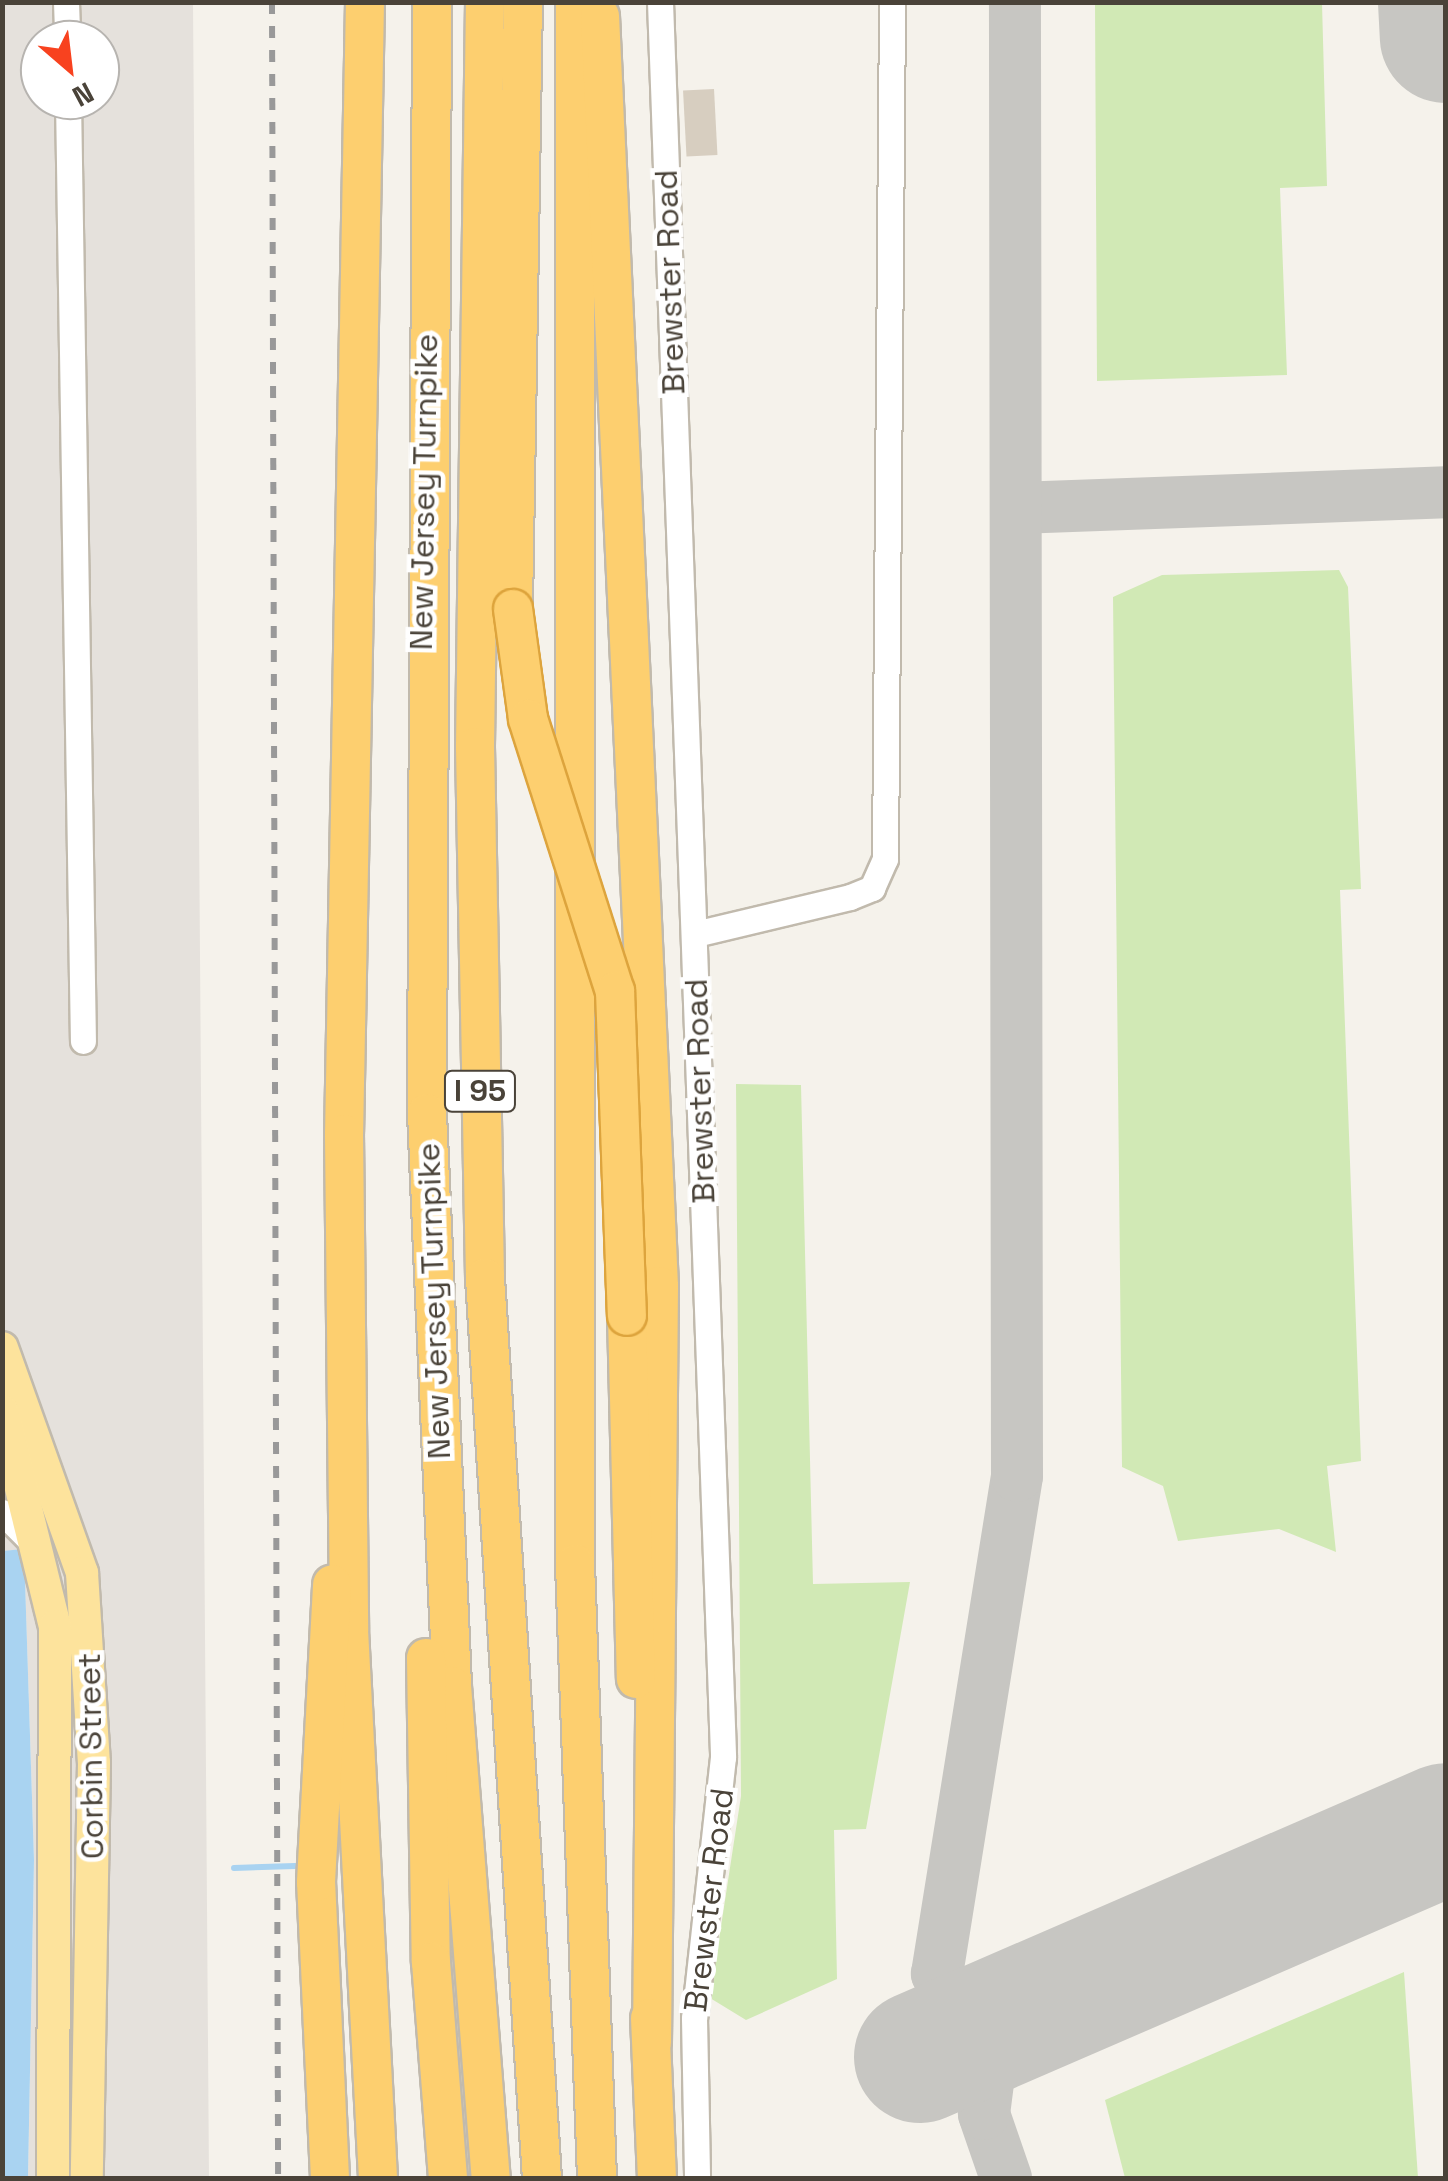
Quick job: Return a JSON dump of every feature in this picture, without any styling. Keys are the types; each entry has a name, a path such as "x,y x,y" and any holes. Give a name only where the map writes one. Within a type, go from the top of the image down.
{"highway":[{"name":"New Jersey Turnpike","path":"365,2 344,1134 346,1508 378,2178"},
{"name":"New Jersey Turnpike","path":"432,2 423,880 440,1472 492,2178"},
{"name":"New Jersey Turnpike","path":"485,2 475,709 484,1240 512,1804 542,2178"},
{"path":"522,2 513,610 523,700 615,992 657,2178"},
{"path":"576,2 575,1564 597,2178"},
{"path":"600,2 659,1286 652,2042"},
{"path":"440,1472 425,1584 431,1962 448,2178"},
{"path":"330,2178 316,1866 323,1632 346,1508"}],"main road":[{"name":"Corbin Street","path":"2,1348 82,1573 94,1763 87,2178"},
{"name":"Corbin Street","path":"2,1411 42,1553 58,1692 54,2178"}],"street":[{"name":"Brewster Road","path":"660,2 724,1794 694,2018 697,2178"},
{"path":"695,934 850,897 872,888 885,859 892,2"},
{"path":"68,120 83,1040"},
{"path":"2,1512 42,1553"}],"shaded area":[{"path":"3,3 193,3 209,2178 28,2178 34,1860 24,1550 3,1551"}],"green space":[{"path":"1095,3 1322,3 1327,186 1280,188 1287,375 1097,381"},
{"path":"1339,570 1348,587 1361,889 1340,890 1361,1461 1327,1466 1336,1552 1279,1529 1178,1541 1163,1486 1122,1467 1113,597 1162,575"},
{"path":"736,1084 801,1085 813,1584 910,1582 866,1829 834,1830 837,1979 746,2020 710,1998 741,1796"},
{"path":"1404,1972 1418,2178 1125,2178 1105,2100"}],"water":[{"path":"24,1549 34,1860 28,2178 3,2178 2,1551"}],"building":[{"path":"714,89 717,155 686,157 683,91"}],"waterway":[{"path":"234,1868 295,1866"}],"taxiway":[{"path":"999,2023 964,2018 937,1974 1017,1476 1015,2"},
{"path":"1017,508 1446,492"},
{"path":"1006,2178 984,2114 991,2059 1019,2023 1074,1992"}],"runway":[{"path":"1444,2 1446,37"},
{"path":"920,2057 1446,1829"}],"railway":[{"path":"272,2 278,2178"}]}
